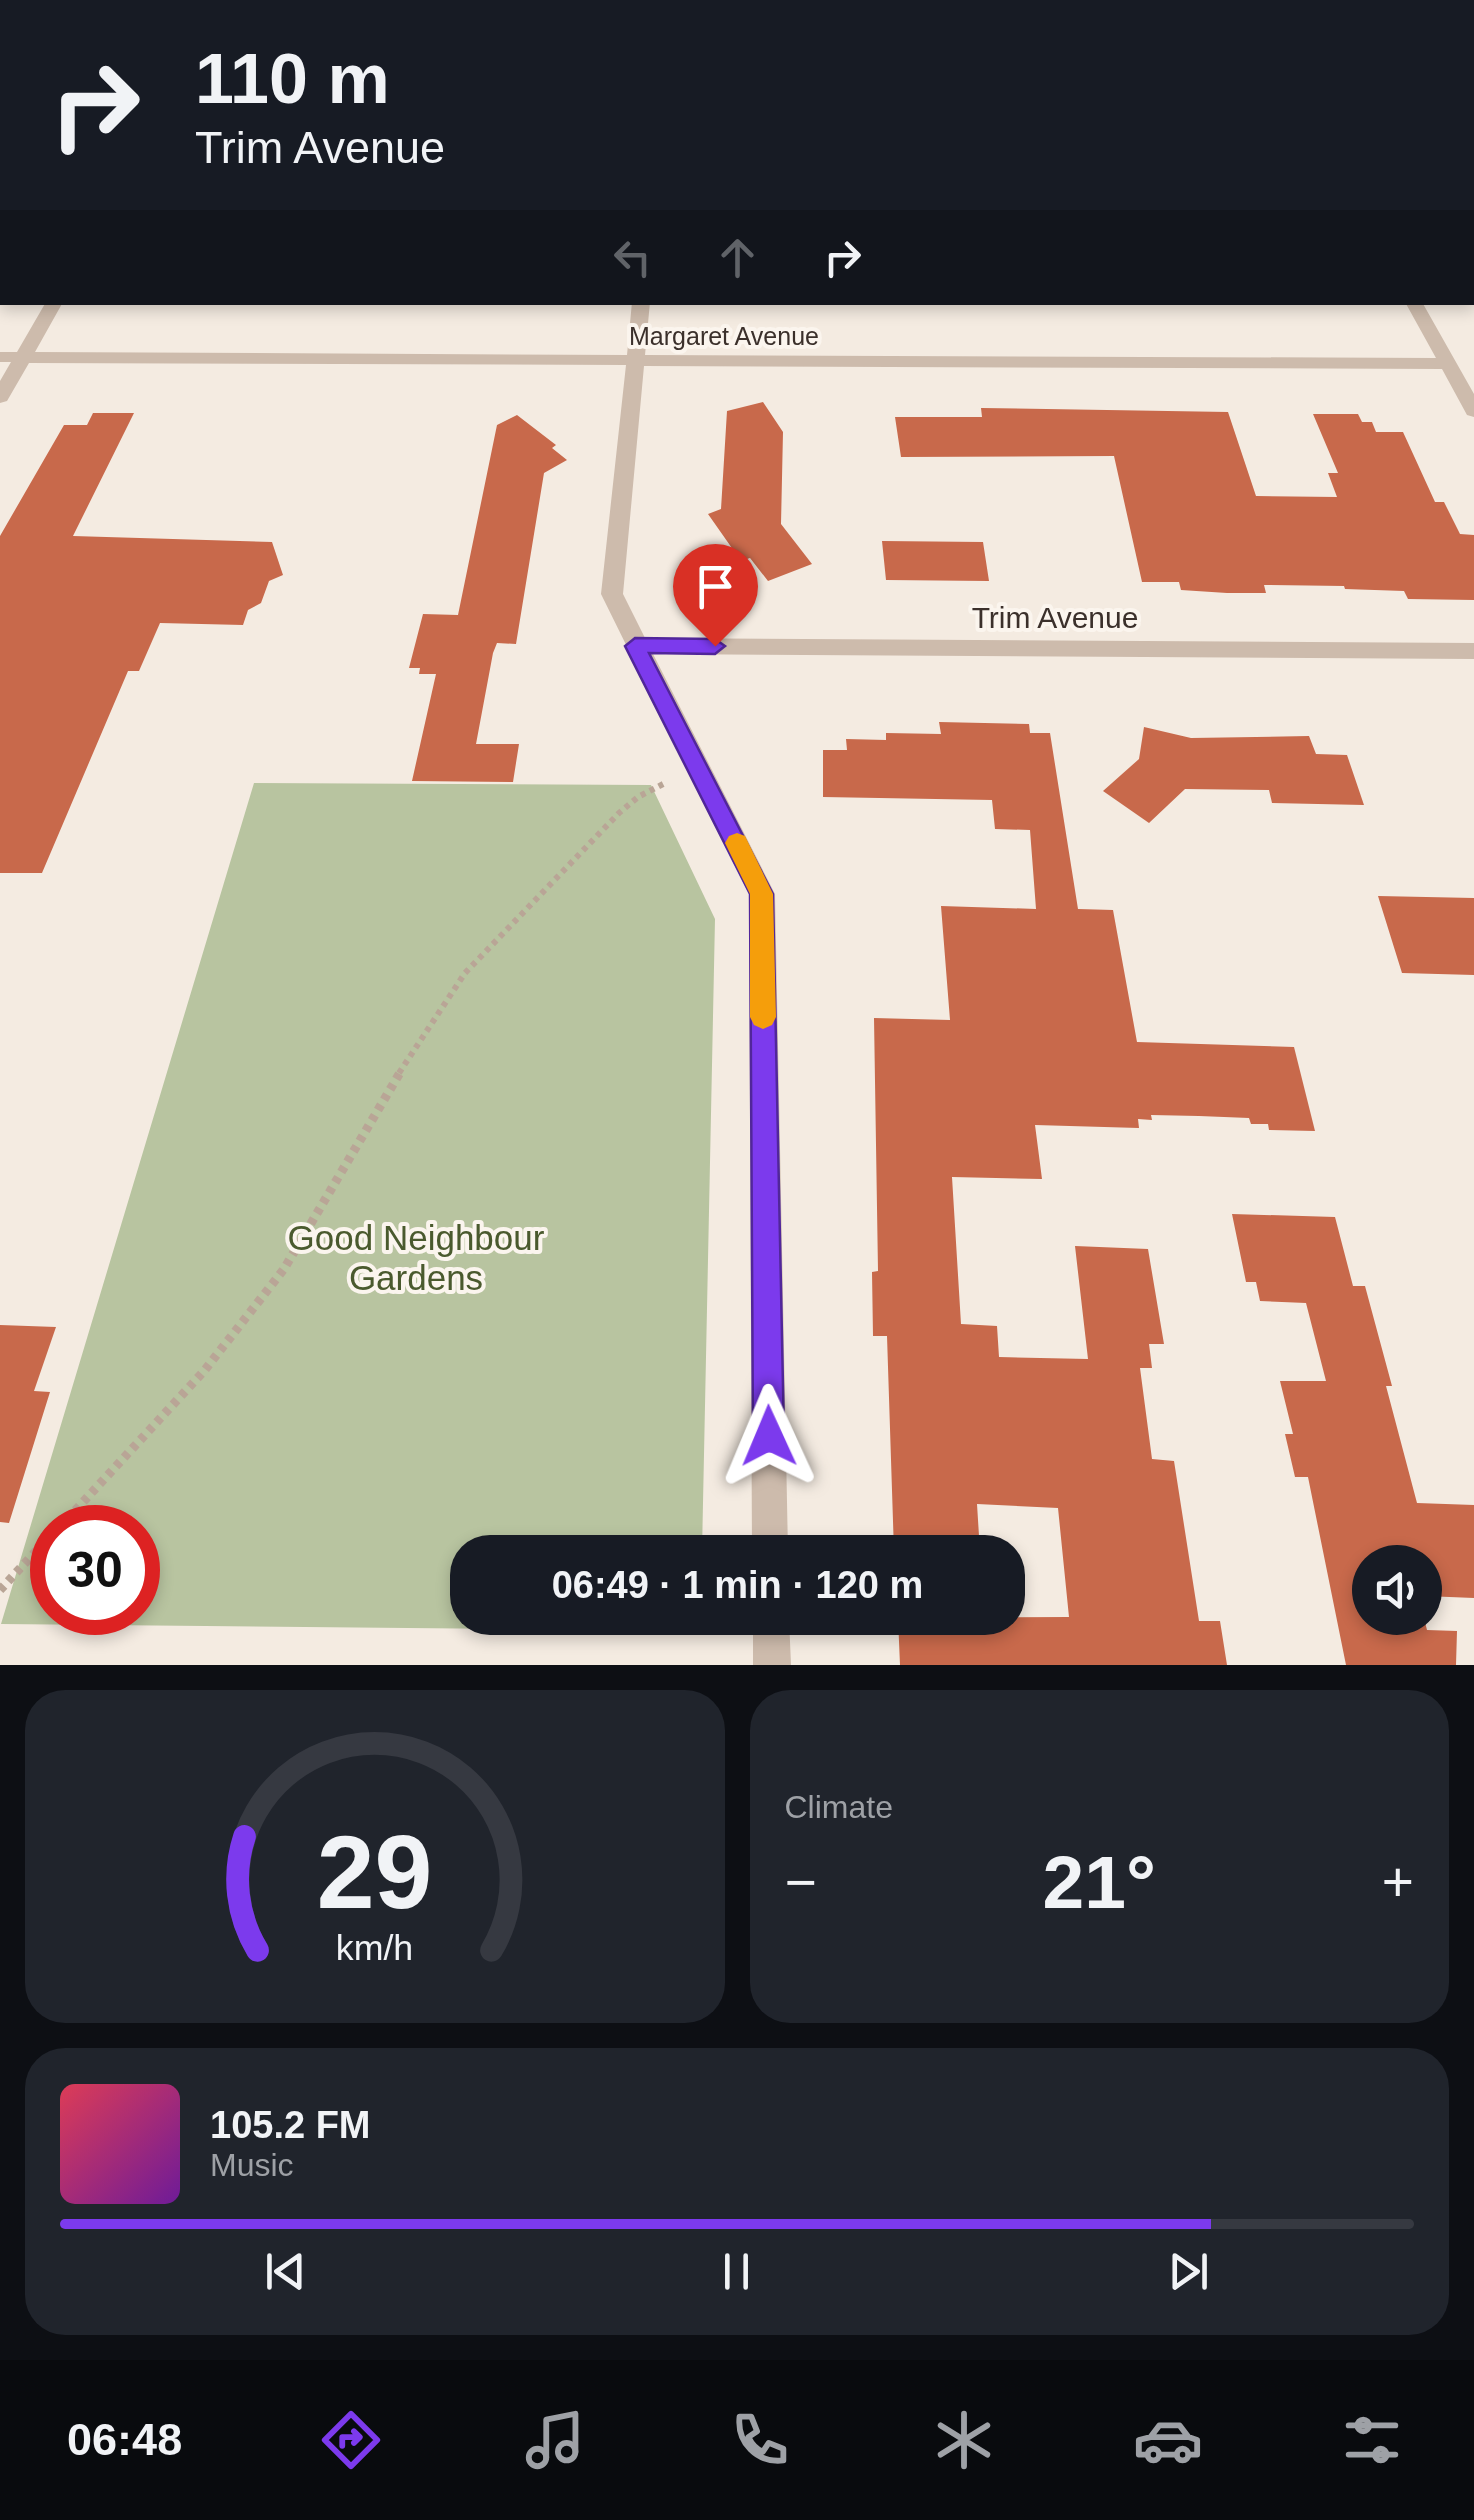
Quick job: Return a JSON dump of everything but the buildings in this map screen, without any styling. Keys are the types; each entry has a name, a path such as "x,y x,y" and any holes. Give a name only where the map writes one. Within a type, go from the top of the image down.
{"street":[{"path":"0,398 53,305"},
{"path":"641,305 612,594 762,894 770,1535"},
{"path":"1415,305 1474,412"},
{"name":"Margaret Avenue","path":"0,357 1448,364"},
{"name":"Trim Avenue","path":"635,646 1474,651"},
{"path":"771,1635 772,1665"}],"path":[{"path":"79,1505 204,1371 284,1269 422,1034 465,974 546,886 638,797 700,766"},
{"path":"0,1590 30,1558"}],"green space":[{"name":"Good Neighbour Gardens","path":"254,783 651,785 715,919 702,1535 450,1535 450,1628 160,1626 160,1505 37,1505"},
{"name":"Good Neighbour Gardens","path":"30,1528 30,1624 1,1624"}],"slow traffic":[{"path":"737,843 762,894 763,1017"}],"route":[{"path":"715,646 635,646 700,766 762,894 769,1436"}]}
